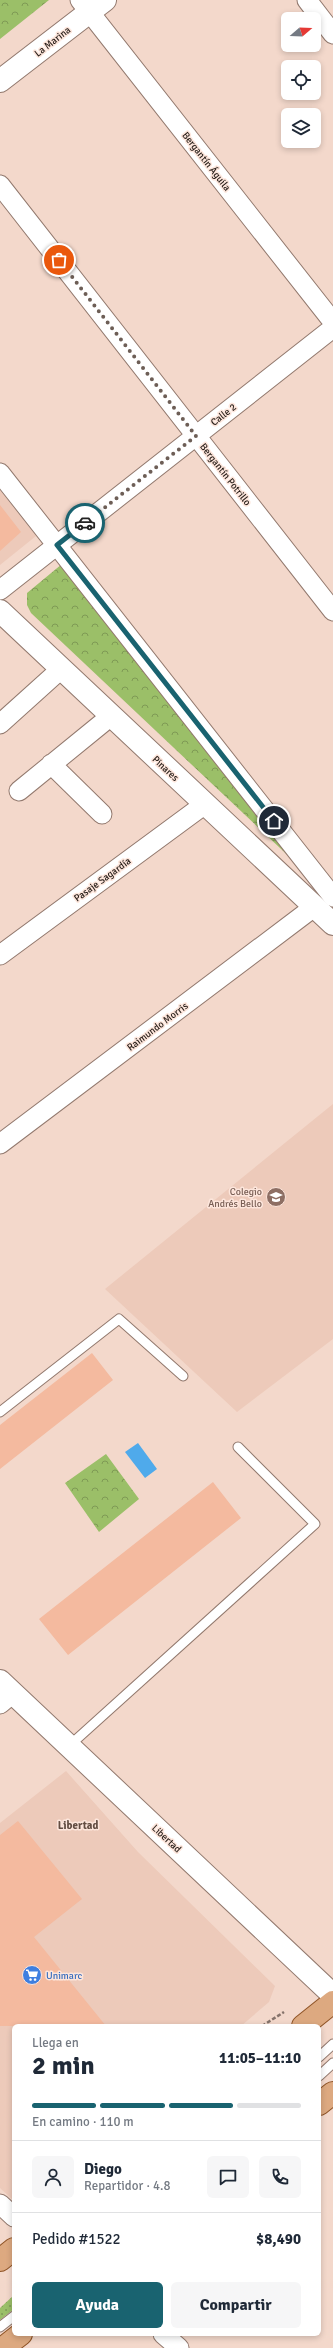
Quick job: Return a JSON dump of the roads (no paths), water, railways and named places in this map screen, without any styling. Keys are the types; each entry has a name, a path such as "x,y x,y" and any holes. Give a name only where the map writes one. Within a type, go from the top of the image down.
{"main road":[{"path":"306,2024 333,2002"},
{"path":"321,2102 333,2093"},
{"path":"0,2260 12,2251"},
{"path":"3,2348 18,2336"}],"street":[{"path":"307,0 333,34"},
{"name":"La Marina","path":"0,81 91,4"},
{"name":"Bergantín Águila","path":"91,4 333,322"},
{"name":"Bergantín Potrillo","path":"0,186 333,611"},
{"name":"Calle 2","path":"0,590 333,328"},
{"path":"0,473 333,897"},
{"name":"Pinares","path":"0,611 328,918"},
{"path":"0,724 61,669"},
{"path":"19,791 111,716"},
{"path":"51,764 102,814"},
{"name":"Pasaje Sagardía","path":"0,955 205,804"},
{"name":"Raimundo Morris","path":"0,1144 328,918"},
{"name":"Libertad","path":"4,1693 69,1746 333,1995"},
{"path":"0,2204 12,2215"},
{"path":"165,2336 179,2348"}],"lane":[{"path":"0,1412 119,1319 183,1376"},
{"path":"69,1746 315,1524 238,1448"},
{"path":"321,2056 333,2044"},
{"path":"321,2074 333,2063"},
{"path":"0,2327 12,2318"}],"water":[{"path":"138,1443 157,1469 145,1478 125,1452"}],"place":[{"name":"Colegio Andrés Bello","path":"276,1197"},
{"name":"Unimarc","path":"32,1975"}],"district":[{"name":"Libertad","path":"78,1825"}]}
